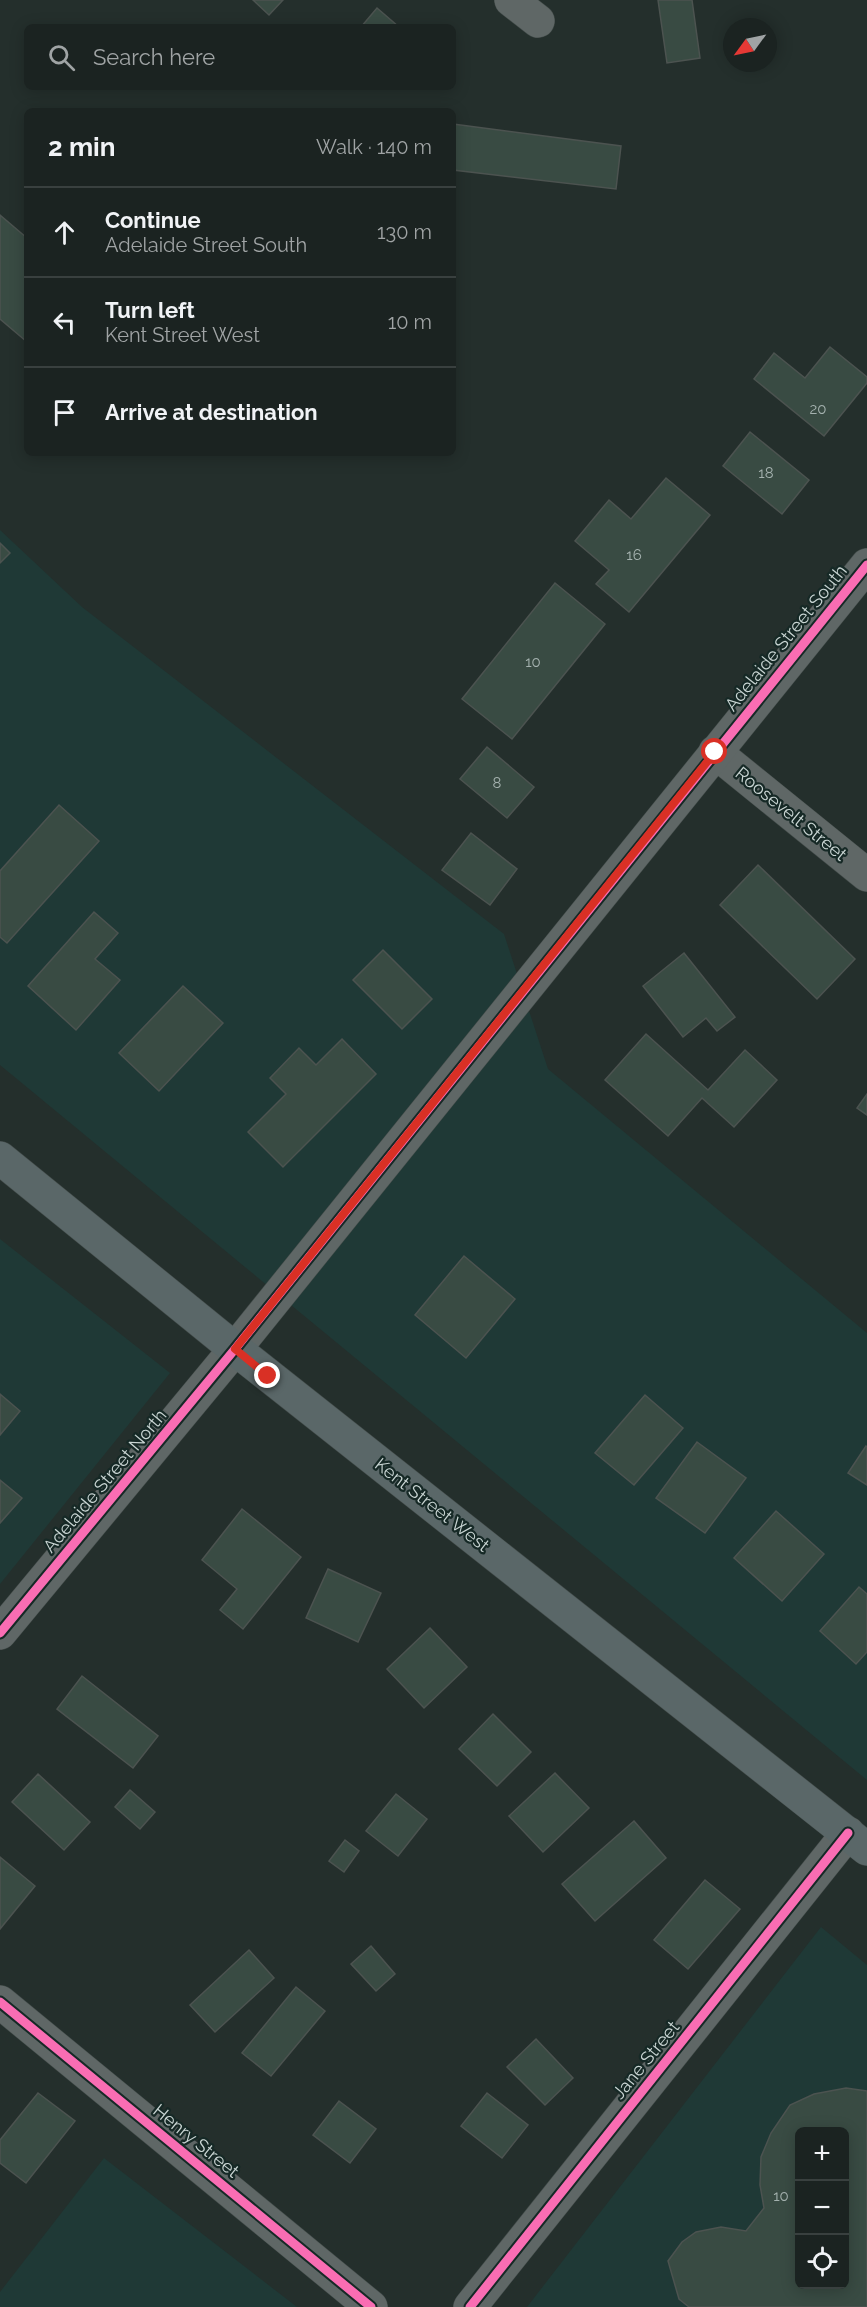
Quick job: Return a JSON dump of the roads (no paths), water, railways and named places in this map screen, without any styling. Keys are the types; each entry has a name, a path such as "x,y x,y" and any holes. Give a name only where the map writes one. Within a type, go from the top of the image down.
{"main road":[{"name":"Kent Street West","path":"0,1158 235,1349 857,1841"}],"street":[{"path":"511,0 538,21"},
{"name":"Adelaide Street South","path":"235,1349 867,565"},
{"name":"Roosevelt Street","path":"715,752 867,875"},
{"name":"Adelaide Street North","path":"0,1633 235,1349"},
{"name":"Jane Street","path":"470,2307 857,1841"},
{"name":"Henry Street","path":"0,2002 370,2307"}]}
